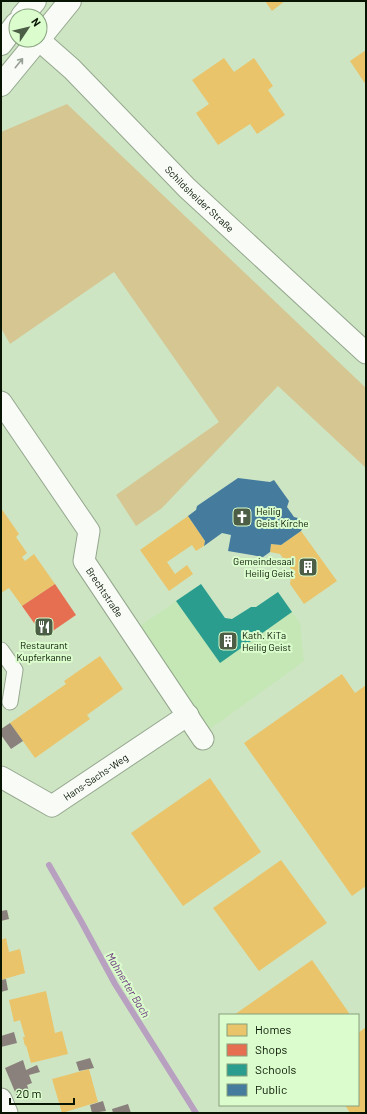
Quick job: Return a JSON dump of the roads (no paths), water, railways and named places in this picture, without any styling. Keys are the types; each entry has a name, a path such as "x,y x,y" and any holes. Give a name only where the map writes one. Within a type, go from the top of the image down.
{"street":[{"path":"48,28 70,1"},
{"path":"1,44 8,35"},
{"name":"Schildsheider Straße","path":"48,47 72,70 187,188 366,353"},
{"path":"1,85 32,48"},
{"name":"Brechtstraße","path":"1,402 89,531 84,561 203,738"},
{"path":"1,650 15,670 10,702"},
{"name":"Hans-Sachs-Weg","path":"1,777 52,806 188,715"},
{"path":"1,1099 7,1113"}],"waterway":[{"name":"Mahnerter Bach","path":"49,865 115,984 196,1113"}],"place":[{"name":"Heilig Geist Kirche","path":"242,517"},
{"name":"Gemeindesaal Heilig Geist","path":"308,567"},
{"name":"Restaurant Kupferkanne","path":"44,627"},
{"name":"Kath. KiTa Heilig Geist","path":"228,641"}]}
